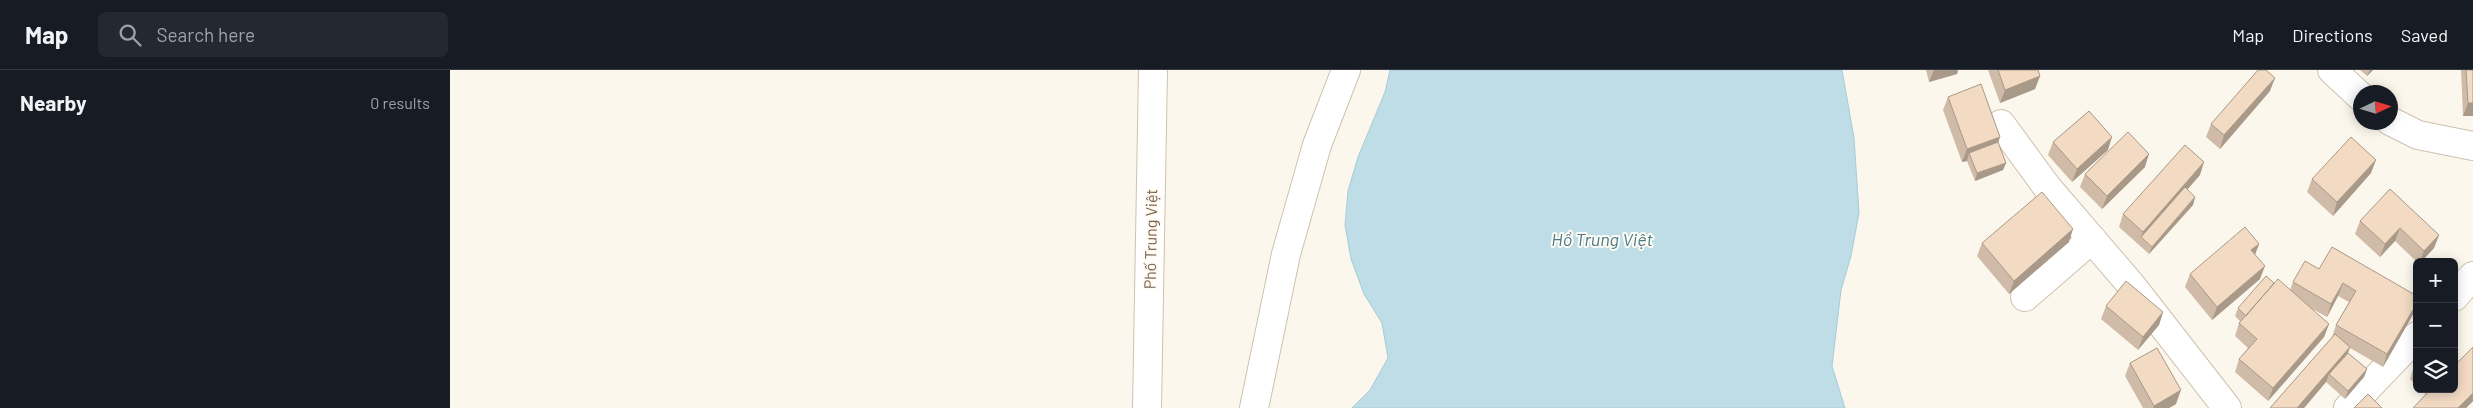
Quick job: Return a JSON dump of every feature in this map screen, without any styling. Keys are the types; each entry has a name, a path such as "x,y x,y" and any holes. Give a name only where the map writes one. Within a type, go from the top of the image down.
{"street":[{"name":"Phố Trung Việt","path":"1147,408 1153,70"},
{"path":"1254,408 1286,254 1318,145 1346,70"},
{"path":"2332,70 2353,90"},
{"path":"2001,124 2042,181 2132,286 2227,408"},
{"path":"2398,126 2418,135 2473,146"},
{"path":"2025,297 2092,239"},
{"path":"2458,293 2473,276"},
{"path":"2348,408 2413,340"}],"water":[{"name":"Hồ Trung Việt","path":"1390,70 1842,70 1854,138 1859,213 1851,256 1841,290 1832,366 1845,408 1352,408 1370,390 1388,358 1382,323 1364,294 1351,259 1345,225 1348,191 1358,157 1385,92"}],"building":[{"path":"1998,70 2038,70 2040,76 2005,90"},
{"path":"2258,70 2266,70 2275,78 2224,135 2211,124"},
{"path":"2466,70 2473,70 2473,103 2468,103"},
{"path":"1981,84 2000,137 1967,149 1948,97"},
{"path":"2089,111 2112,137 2077,169 2053,142"},
{"path":"2128,132 2149,154 2107,196 2085,174"},
{"path":"2351,137 2376,160 2337,202 2312,179"},
{"path":"1998,142 2006,163 1977,173 1969,153"},
{"path":"2185,145 2204,162 2143,232 2123,214"},
{"path":"2185,187 2195,197 2152,247 2141,237"},
{"path":"2390,189 2439,235 2424,251 2400,228 2385,244 2360,221"},
{"path":"2042,192 2073,229 2014,281 1982,243"},
{"path":"2245,227 2259,244 2251,250 2265,266 2217,307 2190,274"},
{"path":"2332,247 2413,294 2413,310 2387,354 2336,325 2356,291 2343,283 2331,304 2293,282 2305,261 2319,269"},
{"path":"2266,276 2274,283 2246,316 2238,308"},
{"path":"2278,279 2329,324 2273,388 2239,359 2257,339 2239,323"},
{"path":"2126,281 2163,312 2143,337 2106,306"},
{"path":"2335,334 2350,347 2297,408 2270,408"},
{"path":"2473,347 2473,393 2458,408 2413,408 2427,393 2458,393 2458,362"},
{"path":"2157,348 2181,390 2154,406 2130,363"},
{"path":"2348,353 2367,369 2348,391 2329,374"},
{"path":"2368,394 2382,408 2354,408"}]}
